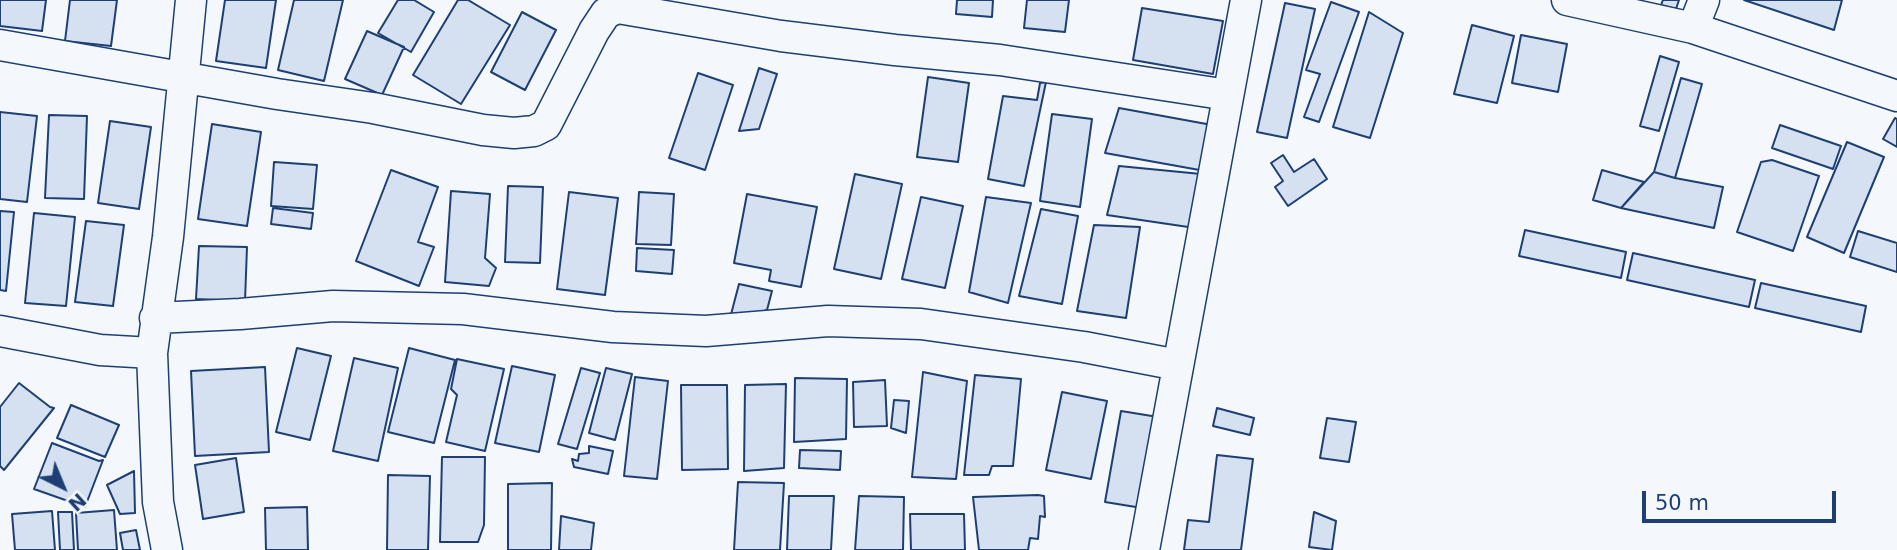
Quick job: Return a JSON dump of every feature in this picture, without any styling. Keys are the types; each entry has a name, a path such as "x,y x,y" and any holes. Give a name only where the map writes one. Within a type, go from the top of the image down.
{"street":[{"path":"167,550 158,502 152,352 168,237 191,0"},
{"path":"1144,550 1246,0"},
{"path":"1567,0 1693,28 1897,96"},
{"path":"1693,28 1704,0"},
{"path":"0,46 373,108 483,130 514,133 534,131 546,125 594,31 606,13 618,8 781,36 1000,60 1228,95"},
{"path":"155,318 333,306 463,309 613,327 706,331 828,321 921,324 1084,347 1178,365"},
{"path":"0,331 100,350 152,352"}],"building":[{"path":"0,0 46,0 42,31 0,26"},
{"path":"70,0 117,0 111,46 65,41"},
{"path":"225,0 276,0 266,68 216,61"},
{"path":"294,0 343,0 324,81 278,70"},
{"path":"398,0 414,0 434,12 411,52 378,33"},
{"path":"458,0 468,0 510,25 461,104 413,75"},
{"path":"957,0 993,0 992,17 956,14"},
{"path":"1027,0 1069,0 1065,32 1024,28"},
{"path":"1663,0 1679,0 1676,9 1661,5"},
{"path":"1744,0 1842,0 1834,30"},
{"path":"1331,2 1359,12 1319,122 1304,117 1320,74 1306,70"},
{"path":"1285,3 1315,9 1287,138 1257,132"},
{"path":"1142,8 1223,21 1213,74 1133,60"},
{"path":"522,12 556,30 525,90 491,72"},
{"path":"1369,12 1403,33 1370,138 1333,127"},
{"path":"1472,25 1514,36 1497,103 1454,94"},
{"path":"367,31 404,47 382,95 345,79"},
{"path":"1521,35 1567,44 1558,92 1512,83"},
{"path":"1660,56 1679,62 1659,131 1640,126"},
{"path":"759,68 777,74 759,129 739,131"},
{"path":"698,73 733,85 705,170 669,158"},
{"path":"928,77 969,83 958,162 917,157"},
{"path":"1681,78 1702,84 1675,178 1654,172"},
{"path":"1046,82 1024,186 988,179 1003,96 1037,100 1040,83"},
{"path":"1119,108 1212,125 1205,171 1105,153"},
{"path":"0,112 37,116 27,202 0,199"},
{"path":"1052,114 1092,119 1080,207 1040,201"},
{"path":"49,115 87,116 84,199 45,198"},
{"path":"1895,118 1897,119 1897,147 1883,139"},
{"path":"110,121 151,127 139,209 98,203"},
{"path":"212,124 261,132 247,226 198,219"},
{"path":"1780,125 1841,146 1833,169 1772,148"},
{"path":"1847,142 1884,157 1844,253 1807,237"},
{"path":"1283,155 1294,172 1314,159 1327,179 1288,206 1275,187 1283,181 1271,163"},
{"path":"1772,160 1819,176 1793,251 1737,232 1761,162"},
{"path":"274,162 317,165 313,209 271,206"},
{"path":"1119,166 1201,174 1195,228 1107,215"},
{"path":"391,170 438,187 418,242 434,247 419,286 356,261"},
{"path":"1602,170 1644,182 1621,208 1593,200"},
{"path":"1654,172 1723,187 1714,228 1621,208"},
{"path":"855,174 902,184 881,279 834,269"},
{"path":"508,186 543,187 540,263 505,262"},
{"path":"451,191 490,194 485,258 496,268 489,286 445,282"},
{"path":"569,192 618,198 605,295 557,289"},
{"path":"639,192 674,194 671,245 636,244"},
{"path":"747,194 817,207 801,287 769,281 771,270 734,263"},
{"path":"921,197 963,206 945,288 902,279"},
{"path":"986,197 1031,203 1008,303 969,292"},
{"path":"273,208 313,213 311,229 271,224"},
{"path":"1041,209 1078,216 1062,304 1019,296"},
{"path":"0,211 14,212 6,291 0,290"},
{"path":"34,213 75,217 66,306 25,303"},
{"path":"86,221 124,225 113,306 75,302"},
{"path":"1094,225 1140,227 1126,318 1077,311"},
{"path":"1525,230 1626,252 1621,278 1519,256"},
{"path":"1858,231 1897,243 1897,272 1850,257"},
{"path":"199,246 247,247 245,301 196,299"},
{"path":"637,248 674,250 672,274 636,271"},
{"path":"1633,253 1755,280 1749,307 1627,280"},
{"path":"1761,283 1866,306 1861,332 1755,308"},
{"path":"739,284 772,291 767,310 729,322"},
{"path":"297,348 331,356 310,440 276,432"},
{"path":"409,348 455,360 434,443 388,432"},
{"path":"354,358 398,368 378,461 333,451"},
{"path":"457,359 504,369 485,451 446,442 457,395 451,389"},
{"path":"512,366 555,375 539,452 495,443"},
{"path":"265,367 269,452 195,456 191,371"},
{"path":"581,368 600,373 577,449 558,444"},
{"path":"606,368 632,374 615,440 589,433"},
{"path":"923,372 967,381 956,479 912,477"},
{"path":"975,375 1021,379 1013,466 992,466 989,475 964,475"},
{"path":"635,377 668,381 657,479 624,476"},
{"path":"795,378 847,379 846,439 794,442"},
{"path":"885,380 887,426 854,427 853,382"},
{"path":"19,383 54,408 4,470 0,466 0,407"},
{"path":"786,384 784,468 744,471 745,385"},
{"path":"681,385 727,385 728,469 682,470"},
{"path":"1062,392 1107,401 1091,479 1046,470"},
{"path":"894,400 909,401 906,433 891,428"},
{"path":"71,405 119,425 105,457 57,438"},
{"path":"1217,408 1254,418 1250,435 1213,426"},
{"path":"1121,411 1158,417 1142,508 1105,502"},
{"path":"1327,418 1356,422 1349,462 1320,458"},
{"path":"52,443 99,461 103,460 85,507 34,489"},
{"path":"589,446 613,451 608,474 574,467 572,459 578,461 579,454 589,453"},
{"path":"800,450 841,451 840,470 799,468"},
{"path":"1217,455 1253,459 1241,550 1184,550 1188,520 1209,522"},
{"path":"442,457 485,457 484,525 478,542 440,542"},
{"path":"236,458 244,512 203,519 195,465"},
{"path":"134,471 135,513 120,514 107,485"},
{"path":"388,475 430,476 428,550 387,550"},
{"path":"738,482 784,483 780,550 734,550"},
{"path":"552,483 551,550 508,550 508,484"},
{"path":"789,496 834,496 831,550 787,550"},
{"path":"859,496 904,497 903,550 855,550"},
{"path":"1044,496 1045,517 1040,516 1038,539 1030,538 1028,550 979,550 973,497"},
{"path":"307,507 308,550 266,550 265,508"},
{"path":"114,510 117,550 78,550 76,513"},
{"path":"52,511 55,550 15,550 12,514"},
{"path":"58,512 72,512 74,550 60,550"},
{"path":"1314,512 1336,521 1332,550 1309,547"},
{"path":"910,514 964,514 965,550 911,550"},
{"path":"561,516 594,523 591,550 559,550"},
{"path":"136,530 140,550 123,550 120,533"}]}
